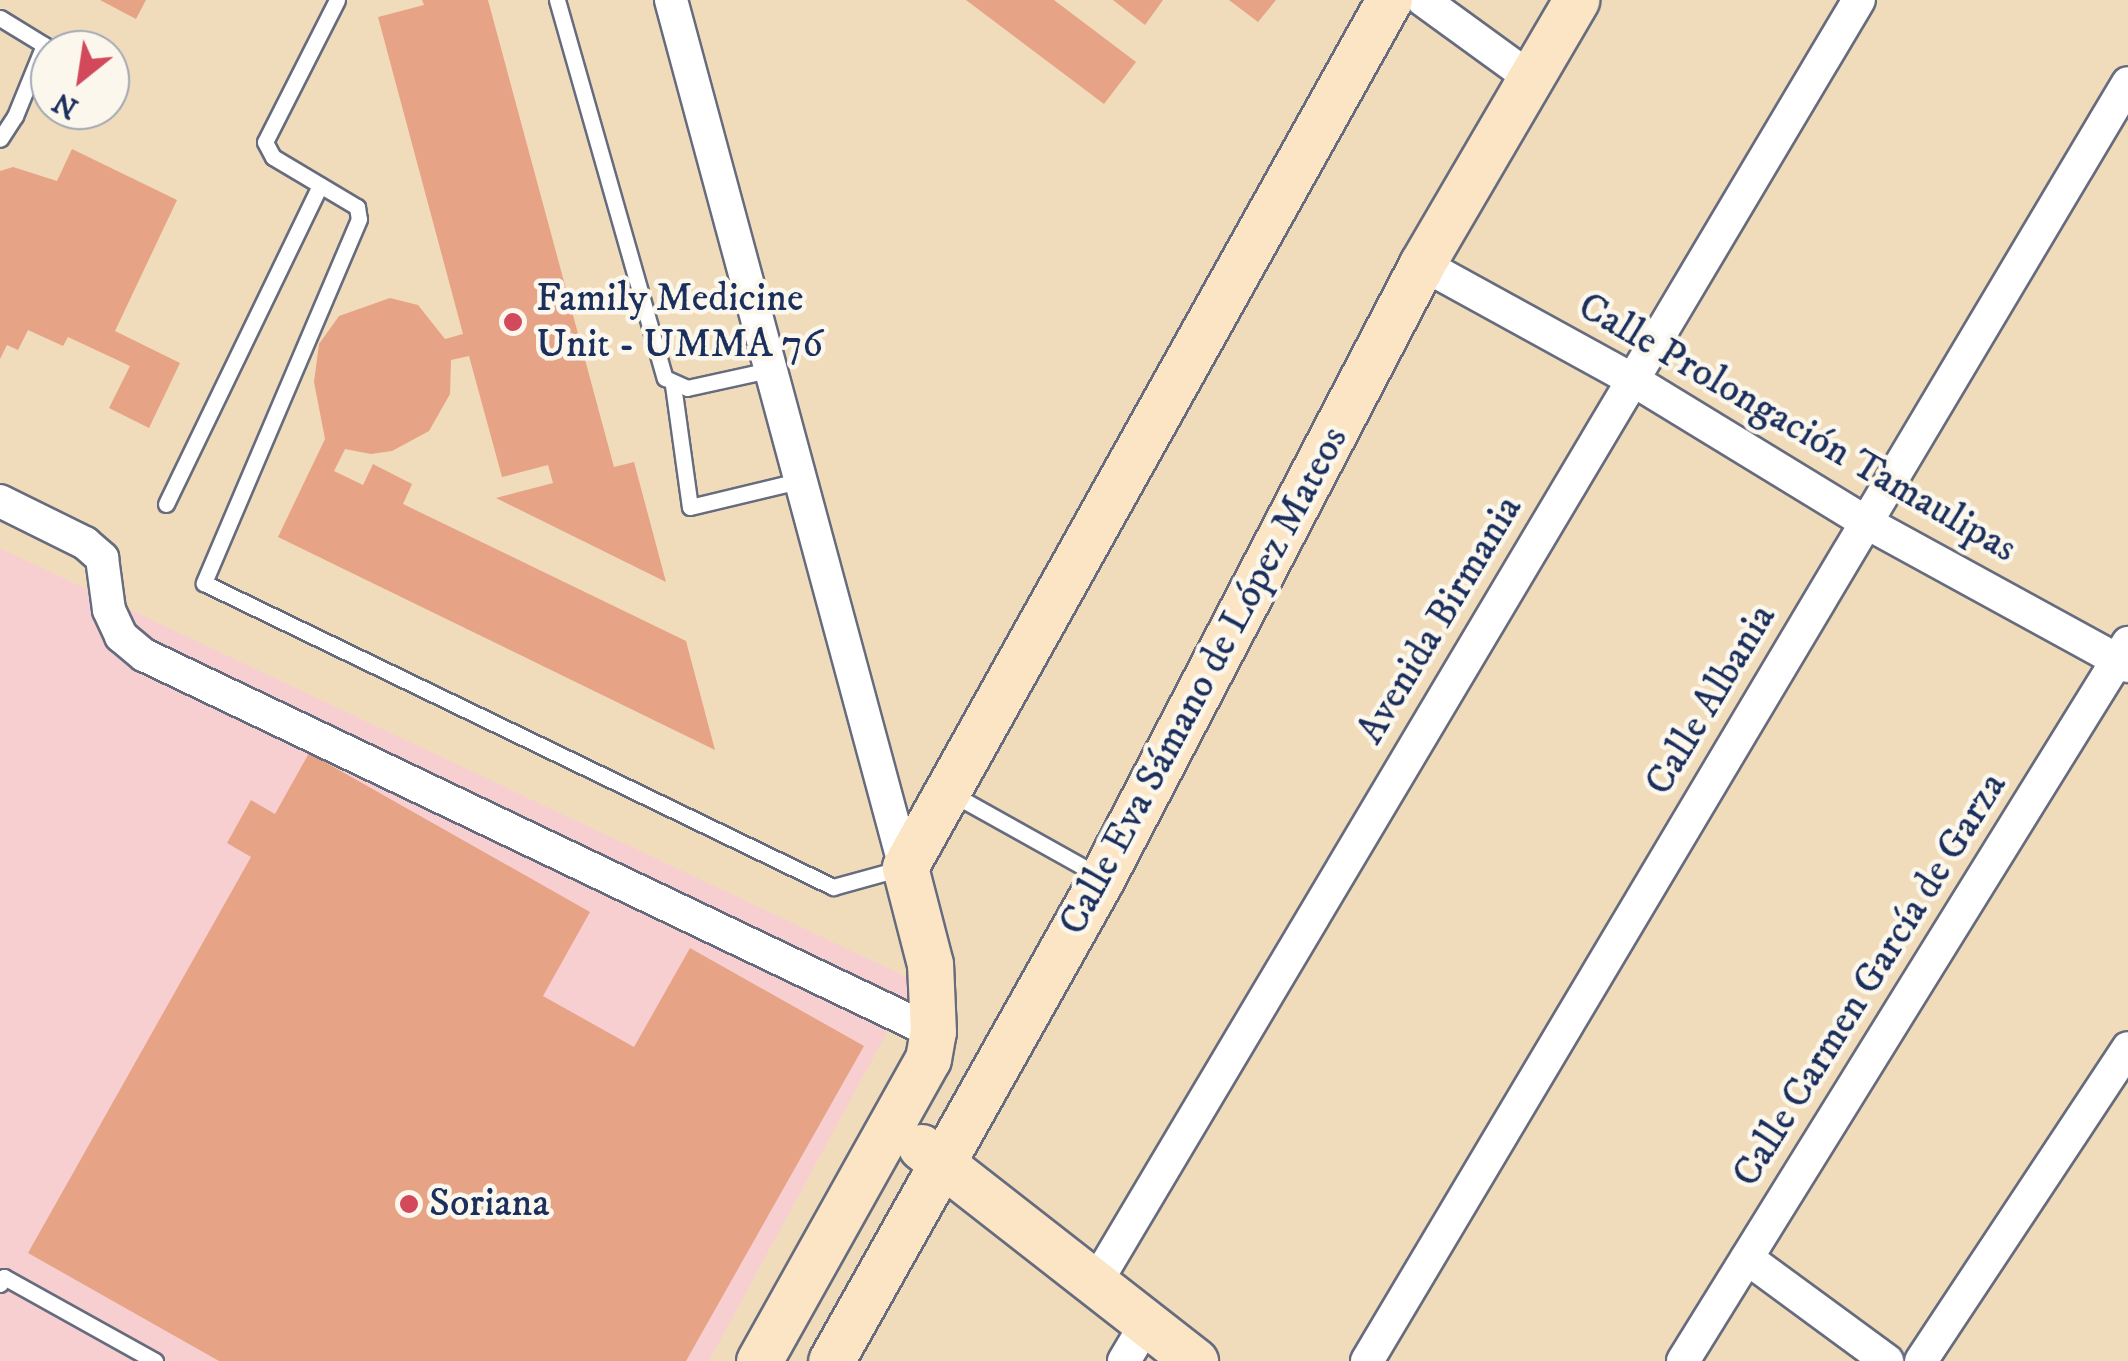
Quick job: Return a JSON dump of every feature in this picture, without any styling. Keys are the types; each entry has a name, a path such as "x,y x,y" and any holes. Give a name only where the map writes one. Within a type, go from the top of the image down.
{"main road":[{"path":"759,1361 928,1059 933,1032 930,964 905,867 1389,0"},
{"name":"Calle Eva Sámano de López Mateos","path":"832,1361 1102,878 1422,264 1576,0"},
{"path":"891,1125 1095,1284 1136,1342 1194,1361"}],"street":[{"path":"671,0 905,867"},
{"path":"1424,0 1529,78"},
{"name":"Avenida Birmania","path":"1095,1284 1859,0"},
{"name":"Calle Albania","path":"1367,1361 2128,82"},
{"name":"Calle Prolongación Tamaulipas","path":"1422,264 1633,380 1867,522 2125,656"},
{"path":"0,501 85,543 102,558 109,610 122,636 144,655 933,1032"},
{"name":"Calle Carmen García de Garza","path":"1683,1361 2125,656"},
{"path":"1921,1361 2128,1048"},
{"path":"1747,1258 1887,1361"}],"lane":[{"path":"336,0 266,142 274,157 357,207 359,219 204,584 833,887 905,867"},
{"path":"557,0 665,378 673,385 688,388 769,370"},
{"path":"0,18 44,45 15,116 0,139"},
{"path":"166,504 320,185"},
{"path":"673,385 690,507 798,481"},
{"path":"948,791 1102,878"},
{"path":"0,1284 4,1277 156,1361"}],"shaded area":[{"path":"0,548 915,981 709,1361 0,1361"}],"building":[{"path":"100,0 146,0 136,19"},
{"path":"422,0 488,0 614,467 634,462 666,582 496,498 553,483 548,465 502,477 469,356 451,360 450,394 429,431 392,451 371,454 345,449 334,471 363,485 373,464 412,484 403,504 686,641 715,750 278,537 325,439 314,382 319,344 339,316 390,298 418,305 445,339 463,334 378,17 424,5"},
{"path":"966,0 1054,0 1136,62 1104,104"},
{"path":"1113,0 1163,0 1145,25"},
{"path":"1229,0 1276,0 1258,22"},
{"path":"72,149 177,200 115,331 180,363 149,428 109,408 130,366 68,337 63,346 28,330 18,350 7,345 0,359 0,171 13,167 57,181"},
{"path":"309,753 590,912 543,996 634,1047 690,948 864,1046 686,1361 219,1361 28,1253 251,857 227,843 251,800 275,814"}],"place":[{"name":"Family Medicine Unit - UMMA 76","path":"513,322"},
{"name":"Soriana","path":"409,1204"}]}
